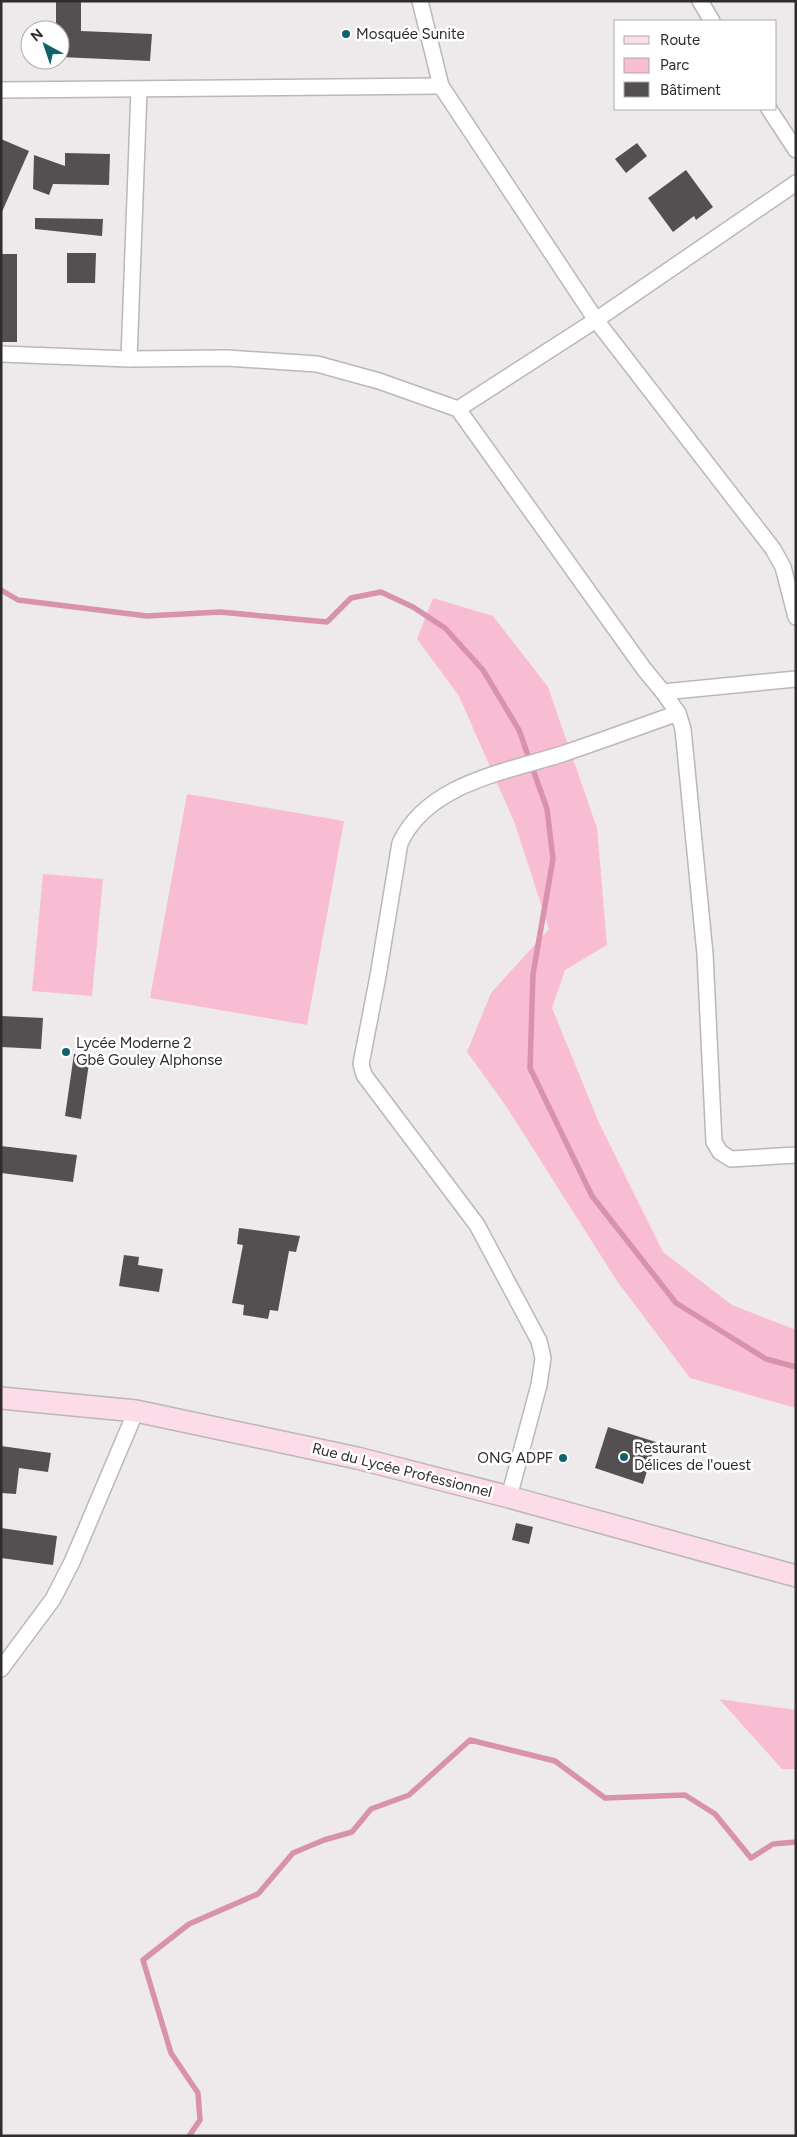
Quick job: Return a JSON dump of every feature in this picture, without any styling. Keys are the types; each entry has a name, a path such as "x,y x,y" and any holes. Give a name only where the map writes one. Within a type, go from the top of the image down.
{"main road":[{"name":"Rue du Lycée Professionnel","path":"1,1398 136,1411 357,1458 509,1496 796,1576"}],"street":[{"path":"420,1 441,86 596,320 773,549 783,566 796,617"},
{"path":"700,1 711,20"},
{"path":"1,90 441,86"},
{"path":"129,359 139,90"},
{"path":"770,110 796,150"},
{"path":"458,409 596,320 796,183"},
{"path":"1,354 129,359 227,358 317,364 379,381 458,409 644,669 664,692 678,713 682,729 705,954 714,1142 720,1152 730,1159 796,1154"},
{"path":"664,692 796,679"},
{"path":"509,1496 539,1385 544,1358 539,1341 477,1225 364,1075 361,1064 400,843 406,830 422,813 450,793 490,775 561,754 678,713"},
{"path":"1,1669 53,1599 72,1562 136,1411"}],"green space":[{"path":"433,598 493,616 548,687 597,828 607,945 565,970 552,1008 600,1125 663,1252 732,1305 796,1330 796,1408 690,1378 617,1281 506,1106 467,1052 491,993 549,929 515,824 459,696 417,639"},
{"path":"187,794 344,821 307,1025 150,998"},
{"path":"43,874 103,879 92,996 32,991"},
{"path":"719,1699 796,1710 796,1769 782,1769"}],"building":[{"path":"56,1 81,1 81,31 152,34 150,61 70,57 70,20 56,20"},
{"path":"1,139 29,151 1,214"},
{"path":"637,143 647,156 626,173 615,159"},
{"path":"65,153 110,154 109,185 53,184 49,195 33,189 34,155 65,166"},
{"path":"686,170 713,207 696,220 694,216 673,232 648,198"},
{"path":"35,218 103,219 102,236 35,229"},
{"path":"67,253 96,253 95,283 67,283"},
{"path":"1,254 17,254 17,342 1,342"},
{"path":"1,1016 43,1018 41,1049 1,1047"},
{"path":"74,1054 90,1056 81,1119 65,1116"},
{"path":"1,1146 77,1155 73,1182 1,1173"},
{"path":"239,1228 300,1236 296,1252 289,1251 278,1311 270,1310 268,1319 243,1315 244,1305 232,1303 243,1245 237,1244"},
{"path":"124,1255 139,1257 138,1265 163,1269 159,1292 119,1286"},
{"path":"608,1427 656,1442 643,1484 595,1468"},
{"path":"1,1446 51,1453 48,1472 19,1468 16,1494 1,1493"},
{"path":"516,1523 533,1527 529,1544 512,1540"},
{"path":"1,1528 57,1536 53,1565 1,1558"}],"waterway":[{"path":"1,590 18,600 147,616 220,612 327,622 351,598 381,592 413,607 445,628 483,670 519,730 547,809 553,859 533,974 530,1068 592,1196 676,1303 766,1359 796,1367"},
{"path":"189,2136 200,2120 198,2093 171,2053 143,1960 189,1924 258,1894 293,1853 324,1840 352,1832 371,1809 409,1795 470,1740 555,1761 605,1798 685,1795 715,1814 751,1858 773,1844 796,1842"}],"place":[{"name":"Mosquée Sunite","path":"346,34"},
{"name":"Lycée Moderne 2 Gbê Gouley Alphonse","path":"66,1052"},
{"name":"Restaurant Délices de l'ouest","path":"624,1457"},
{"name":"ONG ADPF","path":"563,1458"}]}
